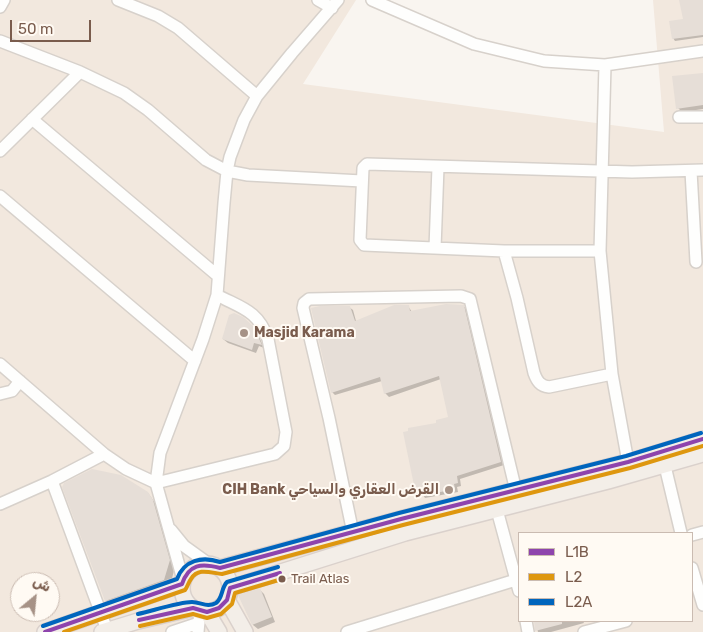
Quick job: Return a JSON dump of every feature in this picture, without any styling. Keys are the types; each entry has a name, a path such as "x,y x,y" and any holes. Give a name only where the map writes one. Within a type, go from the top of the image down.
{"main road":[{"path":"219,632 199,617 186,602 182,593 183,582 190,570 199,565 214,566 353,533 401,519 628,462 703,439"},
{"path":"104,631 138,621 199,617 219,608 229,594 405,533 665,466 703,454"},
{"path":"214,566 228,577 229,594 245,632"},
{"path":"45,632 183,582"}],"street":[{"path":"0,7 4,0"},
{"path":"118,0 158,16 178,28 257,96"},
{"path":"183,582 156,483 160,454 195,361 216,295 227,172 236,140 257,96 335,4 318,0"},
{"path":"372,0 474,44 544,61 605,64 703,51"},
{"path":"0,41 80,72 136,100 206,160 227,172 362,182"},
{"path":"605,64 600,251 612,374 628,462"},
{"path":"0,152 80,72"},
{"path":"679,117 703,117"},
{"path":"32,119 218,276"},
{"path":"600,251 504,251 362,244 360,240 363,168 367,164 602,172 703,170"},
{"path":"435,248 438,167"},
{"path":"691,171 696,262"},
{"path":"0,196 195,361"},
{"path":"504,251 534,373 538,382 544,387 549,387 612,374"},
{"path":"0,364 104,454 126,470 156,483 275,454 283,448 286,442 285,422 264,326 252,314 216,295"},
{"path":"353,533 329,418 303,308 304,303 309,299 461,296 470,298 516,491"},
{"path":"0,394 12,391 20,381"},
{"path":"0,504 52,482 104,454"},
{"path":"665,466 681,532"},
{"path":"52,482 100,612 104,631"},
{"path":"347,632 518,583 497,510"},
{"path":"169,527 184,546 214,566"},
{"path":"693,572 700,603"},
{"path":"172,632 199,617"},
{"path":"584,632 622,622"}],"shaded area":[{"path":"0,0 356,0 303,84 664,132 653,0 703,0 703,632 0,632"}],"building":[{"path":"679,0 703,0 703,35 672,39 669,21 683,19"},
{"path":"703,73 703,105 676,109 672,76"},
{"path":"446,304 464,305 501,462 457,476 458,483 454,484 455,489 421,496 420,489 415,490 403,432 408,431 408,428 436,423 436,420 448,417 439,376 384,394 380,377 331,393 311,308 320,306 350,306 355,321 394,305 409,305 410,311"},
{"name":"Masjid Karama","path":"234,313 243,317 253,326 262,345 254,343 252,350 222,339 229,315"},
{"path":"92,469 121,475 148,492 153,500 170,560 164,580 105,601 62,487 64,483"},
{"path":"260,588 272,617 252,625 238,595"},
{"path":"534,622 562,622 562,624 535,631"}],"transit line":[{"name":"L2A","path":"43,626 177,579 184,567 194,561 207,559 220,562 399,513 626,456 701,433"},
{"name":"L1B","path":"45,632 182,584 188,572 196,567 220,568 401,519 628,462 703,439"},
{"name":"L2","path":"64,632 185,590 190,580 197,573 222,574 403,525 630,468 703,446"},
{"name":"L2A","path":"138,614 187,602 207,605 216,603 227,582 278,567"},
{"name":"L1B","path":"139,620 193,608 207,612 219,608 227,600 230,588 280,573"},
{"name":"L2","path":"140,626 193,614 207,618 221,614 232,604 235,593 282,579"}],"place":[{"name":"Masjid Karama","path":"244,333"},
{"name":"CIH Bank القرض العقاري والسياحي","path":"449,490"},
{"name":"Trail Atlas","path":"282,579"}]}
